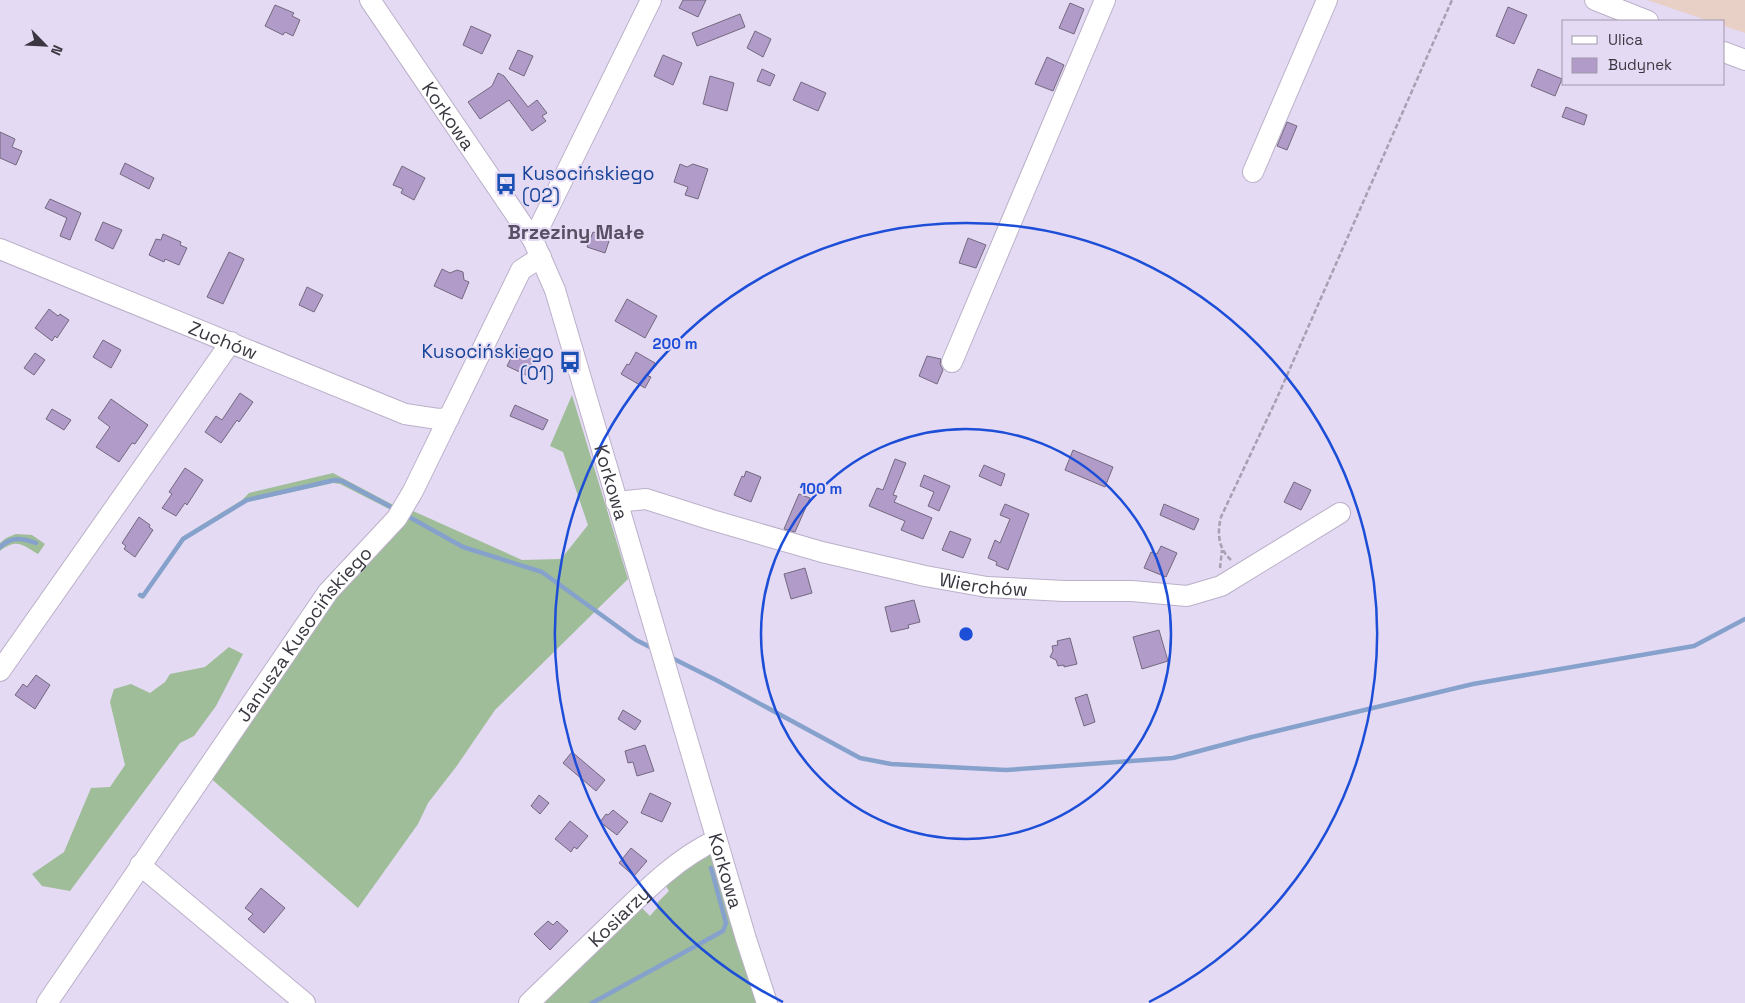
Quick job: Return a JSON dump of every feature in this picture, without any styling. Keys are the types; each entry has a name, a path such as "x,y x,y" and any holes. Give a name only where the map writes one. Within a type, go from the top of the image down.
{"street":[{"name":"Korkowa","path":"370,0 537,248 555,290 716,840 767,1003"},
{"name":"Janusza Kusocińskiego","path":"47,1003 328,592 397,518 413,491 521,270 537,248 651,0"},
{"path":"952,362 1105,0"},
{"path":"1253,172 1327,0"},
{"path":"1595,0 1645,20"},
{"path":"1725,52 1745,60"},
{"name":"Zuchów","path":"0,249 405,414 438,419 449,418"},
{"path":"0,671 231,342"},
{"name":"Wierchów","path":"616,502 646,499 822,552 925,576 986,587 1064,591 1132,591 1187,596 1221,586 1340,513"},
{"name":"Kosiarzy","path":"529,1003 650,886 679,861 698,848 716,840"},
{"path":"140,865 305,1003"}],"path":[{"path":"1253,566 1236,563 1229,559 1222,550 1218,526 1221,516 1281,389 1452,0"}],"shaded area":[{"path":"1647,0 1745,0 1745,33 1725,26 1725,20 1706,20"}],"green space":[{"path":"572,395 628,579 495,710 456,767 428,803 418,824 358,908 207,775 281,664 415,501 420,501 413,511 522,560 561,559 588,525 563,452 550,446"},
{"path":"333,473 399,508 391,510 340,484 333,483 247,502 185,540 143,599 140,598 182,537 242,500 249,493"},
{"path":"16,534 32,535 45,544 38,554 19,544 11,545 0,551 0,543"},
{"path":"229,647 243,654 216,706 194,736 180,743 70,891 42,886 32,874 64,852 91,788 110,787 125,765 110,702 114,689 131,684 150,693 165,682 170,674 205,667"},
{"path":"712,850 760,1003 535,1003 638,904 650,916 657,908 658,902 669,891 666,886 667,880"}],"building":[{"path":"683,0 706,0 698,17 679,8"},
{"path":"1070,3 1084,9 1074,34 1059,28"},
{"path":"275,5 294,13 292,16 300,20 293,36 285,32 283,35 265,26"},
{"path":"1508,7 1527,15 1514,44 1496,36"},
{"path":"740,14 745,27 697,46 692,33"},
{"path":"471,26 491,35 482,54 463,45"},
{"path":"755,31 771,39 763,57 747,48"},
{"path":"518,50 533,56 524,76 509,69"},
{"path":"663,55 682,63 673,85 654,76"},
{"path":"1047,57 1064,65 1053,91 1035,84"},
{"path":"762,69 775,75 770,86 757,81"},
{"path":"1538,69 1562,79 1555,96 1531,86"},
{"path":"498,73 504,76 528,107 537,100 547,113 542,116 546,121 532,131 509,100 480,119 468,102 492,86"},
{"path":"710,76 734,83 727,111 703,104"},
{"path":"801,82 826,93 818,111 793,100"},
{"path":"1566,107 1587,115 1584,125 1562,117"},
{"path":"1287,122 1297,126 1287,150 1277,146"},
{"path":"0,132 15,139 12,147 22,151 16,165 0,158"},
{"path":"125,163 154,178 149,189 120,174"},
{"path":"680,164 687,167 693,164 708,169 698,199 685,195 688,187 674,182"},
{"path":"402,166 425,178 414,200 401,193 403,189 393,185"},
{"path":"50,199 81,213 70,240 60,236 67,218 45,208"},
{"path":"103,222 122,230 113,249 95,240"},
{"path":"593,232 610,238 605,253 587,247"},
{"path":"163,234 181,242 180,245 187,248 179,265 165,259 164,262 149,255 156,239 161,240"},
{"path":"968,238 986,245 976,268 959,263"},
{"path":"229,252 244,259 223,304 207,297"},
{"path":"442,269 450,273 457,270 463,272 464,280 469,282 462,299 434,286"},
{"path":"307,287 323,295 314,312 299,305"},
{"path":"627,299 657,316 645,338 615,321"},
{"path":"49,309 58,316 60,314 69,320 57,338 55,336 52,341 35,328"},
{"path":"103,340 121,350 111,368 93,357"},
{"path":"517,346 536,355 526,375 507,366"},
{"path":"636,352 655,363 648,376 651,377 645,388 621,374 627,364 629,365"},
{"path":"35,353 45,360 34,375 24,368"},
{"path":"927,356 941,359 940,364 943,370 937,384 919,376"},
{"path":"240,393 253,402 239,422 237,420 221,443 205,432 216,416 222,420"},
{"path":"111,399 148,425 119,462 96,447 110,427 98,418"},
{"path":"515,405 548,420 543,430 510,416"},
{"path":"52,409 71,420 64,430 46,419"},
{"path":"1073,450 1113,467 1105,487 1065,470"},
{"path":"895,459 906,463 893,495 897,496 894,502 932,518 923,539 901,530 905,521 869,506 877,488 883,490"},
{"path":"984,465 1005,474 1001,486 979,476"},
{"path":"185,468 203,480 187,505 185,503 176,516 162,508 172,494 169,492"},
{"path":"746,471 761,477 751,502 734,495"},
{"path":"924,475 950,486 939,511 928,506 934,492 920,486"},
{"path":"1294,482 1311,490 1301,510 1284,502"},
{"path":"799,494 810,498 795,532 784,529"},
{"path":"1005,504 1029,514 1008,570 996,565 997,562 988,558 995,540 1000,543 1010,519 1000,515"},
{"path":"1164,504 1199,519 1194,530 1160,515"},
{"path":"139,517 150,525 149,527 153,530 135,557 124,549 126,546 122,543"},
{"path":"950,531 971,539 963,558 942,550"},
{"path":"1161,546 1177,553 1166,577 1144,568 1151,552 1157,554"},
{"path":"805,568 812,593 791,599 784,574"},
{"path":"914,600 920,622 908,625 909,628 891,632 885,607"},
{"path":"1159,630 1168,661 1142,669 1133,637"},
{"path":"1070,638 1077,664 1064,667 1064,665 1058,666 1056,660 1050,657 1053,651 1052,646 1058,645 1057,641"},
{"path":"36,675 50,685 35,709 15,695 23,684 27,687"},
{"path":"1087,694 1095,722 1084,726 1075,698"},
{"path":"623,710 641,721 635,730 618,719"},
{"path":"645,745 654,771 637,776 633,762 628,763 625,751"},
{"path":"572,752 605,780 596,791 563,763"},
{"path":"650,793 671,803 662,822 641,813"},
{"path":"539,795 549,803 540,814 531,806"},
{"path":"613,810 628,822 617,835 600,822 606,814 608,815"},
{"path":"570,821 588,836 577,849 574,847 571,852 555,839"},
{"path":"631,848 647,861 634,876 619,863"},
{"path":"261,888 285,908 264,933 248,919 253,914 245,908"},
{"path":"548,921 553,925 557,921 568,931 550,950 534,934"}],"waterway":[{"path":"140,595 143,596 183,539 247,500 335,480 342,481 393,508"},
{"path":"411,518 463,547 542,572 636,640 654,649"},
{"path":"0,547 4,543 17,539 36,543"},
{"path":"670,657 860,758 891,764 1006,770 1173,758 1473,684 1694,646 1745,619"},
{"path":"592,1003 723,931 726,923 711,868"}],"place":[{"name":"Kusocińskiego (02)","path":"506,184"},
{"name":"Kusocińskiego (01)","path":"570,362"}],"district":[{"name":"Brzeziny Małe","path":"576,232"}]}
